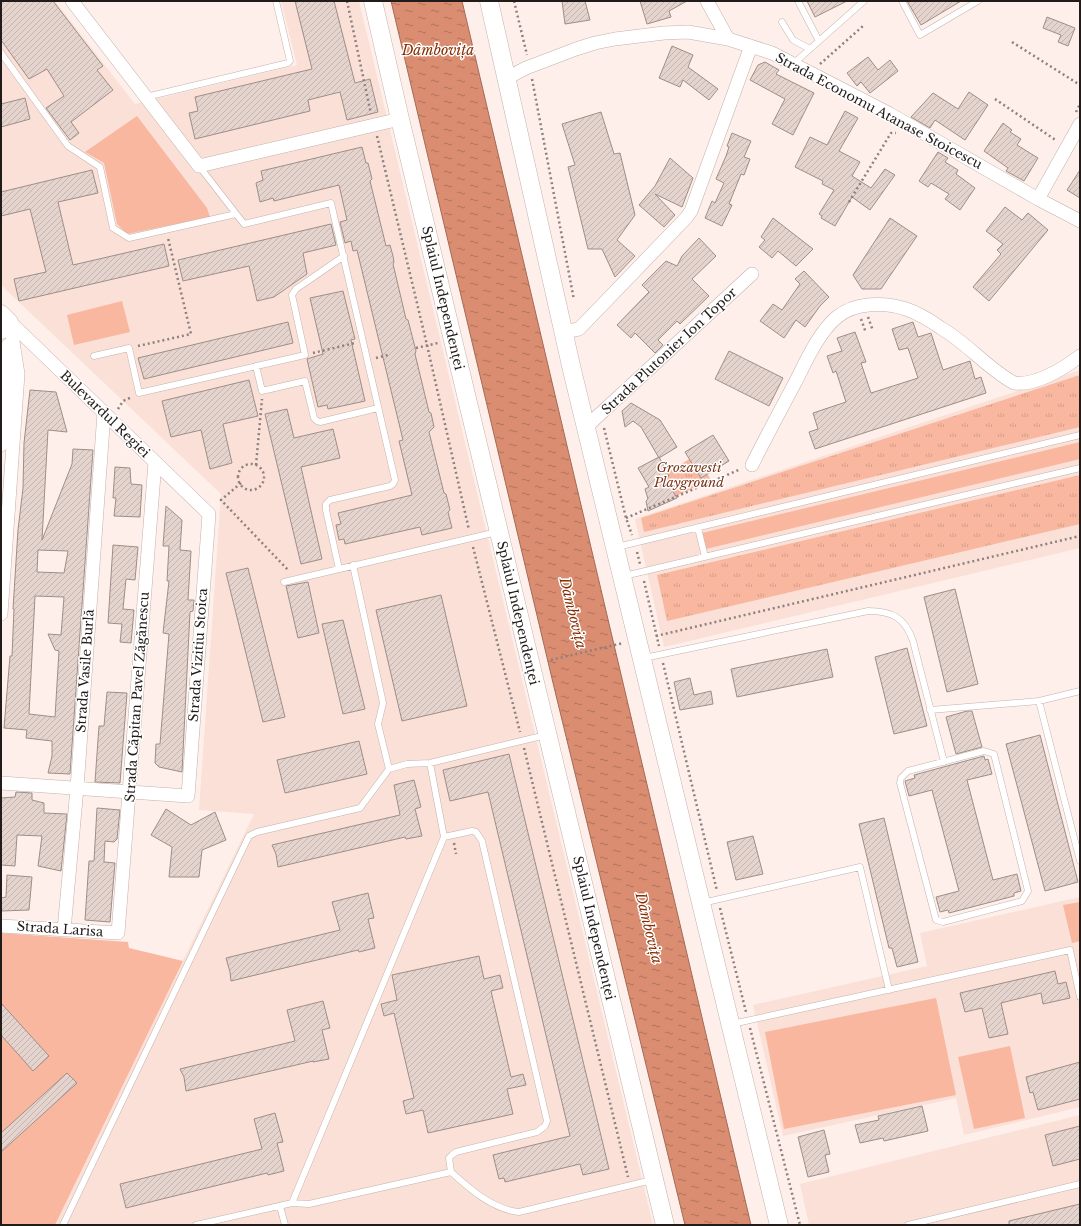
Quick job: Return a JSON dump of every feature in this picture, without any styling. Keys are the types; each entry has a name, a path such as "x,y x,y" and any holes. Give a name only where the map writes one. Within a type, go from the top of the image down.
{"main road":[{"name":"Splaiul Independenței","path":"373,1 665,1225"},
{"path":"489,1 586,427 779,1225"}],"street":[{"path":"72,1 199,166 400,119"},
{"path":"708,1 728,39"},
{"name":"Strada Economu Atanase Stoicescu","path":"507,78 526,68 576,49 615,39 664,33 688,32 728,39 772,53 811,73 890,114 1038,199 1080,221"},
{"path":"564,332 579,329 686,218 692,206 751,46"},
{"path":"1038,199 1080,124"},
{"name":"Strada Plutonier Ion Topor","path":"586,427 752,274"},
{"path":"752,465 807,358 821,336 836,318 856,307 890,306 907,310 924,318 943,328 1014,384 1035,380 1049,375 1080,356"},
{"path":"1,445 4,322"},
{"path":"1,614 18,374 4,322"},
{"name":"Bulevardul Regiei","path":"4,322 107,416 209,514"},
{"name":"Strada Vasile Burlă","path":"64,930 107,416"},
{"name":"Strada Căpitan Pavel Zăgănescu","path":"118,933 155,462"},
{"name":"Strada Vizitiu Stoica","path":"129,792 188,796 209,514"},
{"path":"1,783 129,792"},
{"name":"Strada Larisa","path":"1,926 118,933"}],"lane":[{"path":"146,97 288,63 290,61 276,1"},
{"path":"798,1 819,41"},
{"path":"793,64 864,1"},
{"path":"902,1 920,36 978,1"},
{"path":"782,22 793,40 810,49"},
{"path":"1,53 68,146 100,167 113,228 129,238 236,214"},
{"path":"199,166 244,224 331,203 395,480 390,486 330,500 326,504 339,569"},
{"path":"94,356 129,348 139,393 305,355 292,295 296,289 344,256"},
{"path":"256,366 262,391 305,381 314,418 317,421 320,422 378,408"},
{"path":"616,548 1080,435"},
{"path":"623,576 1080,468"},
{"path":"698,528 705,557"},
{"path":"284,582 499,531"},
{"path":"353,566 383,703 378,724 389,769"},
{"path":"642,658 868,611 886,612 899,618 909,630 944,762"},
{"path":"930,710 1039,700 1080,691"},
{"path":"1039,700 1080,861"},
{"path":"63,1225 249,836 257,832 360,808 389,769 407,764 430,763 548,735"},
{"path":"984,751 994,754 1028,891 1022,901 943,922 936,920 900,783 901,778 908,771 944,762 984,751"},
{"path":"292,1203 444,837 430,763"},
{"path":"444,837 472,831 476,832 480,836 482,841 547,1121 545,1126 537,1132 456,1152 449,1158 451,1172 470,1189 483,1197 505,1209 519,1212 654,1180"},
{"path":"701,904 860,867 889,990"},
{"path":"730,1025 1070,950 1080,997"},
{"path":"196,1225 292,1203 309,1204 451,1172"},
{"path":"908,1225 1080,1184"},
{"path":"280,1206 285,1225"},
{"path":"68,1214 68,1225"}],"path":[{"path":"347,1 374,125 427,345 471,538 630,1185"},
{"path":"514,1 527,57 533,55"},
{"path":"811,73 863,26"},
{"path":"1012,42 1080,85"},
{"path":"531,73 574,301"},
{"path":"532,78 538,76"},
{"path":"995,99 1066,148"},
{"path":"849,202 891,134 923,133"},
{"path":"129,348 191,334 166,230"},
{"path":"867,314 873,331"},
{"path":"860,315 866,334"},
{"path":"305,355 363,341"},
{"path":"416,348 438,342"},
{"path":"256,465 262,391"},
{"path":"107,416 123,402 139,393"},
{"path":"600,414 626,518 635,543 718,900 800,1225"},
{"path":"248,464 256,465 264,474 262,483 256,488 247,488 240,483 239,475 242,468 248,464"},
{"path":"626,518 752,465"},
{"path":"240,483 221,500 296,579"},
{"path":"656,636 1080,536"},
{"path":"551,660 624,643"}],"shaded area":[{"path":"1,1 55,1 135,104 297,65 281,1 359,1 653,1225 55,1225 254,814 199,810 221,494 1,285"},
{"path":"1080,370 1080,548 664,647 635,519"},
{"path":"1080,897 1080,1107 964,1135 956,1098 783,1136 753,1005 927,966 920,933"},
{"path":"1080,1115 1080,1225 809,1225 800,1184"}],"green space":[{"path":"137,116 207,208 210,217 127,234 117,224 104,163 85,152"},
{"path":"122,301 130,332 74,345 67,315"},
{"path":"1080,375 1080,427 644,532 641,518"},
{"path":"1080,442 1080,459 706,549 702,533"},
{"name":"Grozavesti Playground","path":"696,455 711,480 676,496 663,475"},
{"path":"1080,475 1080,524 667,621 657,575"},
{"path":"1080,902 1080,941 1072,943 1063,905"},
{"path":"1,933 128,942 129,948 183,961 55,1225 1,1225"},
{"path":"936,998 956,1095 784,1129 765,1032"},
{"path":"1010,1046 1025,1118 974,1129 958,1057"}],"water":[{"name":"Dâmbovița","path":"391,1 462,1 751,1225 685,1225 554,687"}],"building":[{"path":"1,1 53,1 103,66 97,70 113,90 71,122 79,133 70,140 46,108 64,96 47,69 29,79 1,40"},
{"path":"295,1 334,1 355,83 370,79 378,112 347,120 340,92 308,100 310,111 195,139 189,113 198,111 195,97 312,69"},
{"path":"562,1 585,1 590,20 565,24"},
{"path":"640,1 687,1 669,11 671,17 647,24"},
{"path":"807,1 847,1 815,17"},
{"path":"907,1 961,1 921,25"},
{"path":"1047,17 1075,28 1068,46 1058,42 1061,35 1043,28"},
{"path":"672,46 693,55 688,67 718,89 709,100 683,80 680,87 659,78"},
{"path":"868,57 878,70 890,60 898,71 870,93 861,82 857,86 847,73"},
{"path":"765,62 779,70 776,74 814,93 793,135 772,124 785,99 750,80 758,65"},
{"path":"969,92 988,105 965,140 935,120 930,128 911,117 933,93 958,109"},
{"path":"25,98 30,119 1,127 1,104"},
{"path":"845,111 858,118 839,151 860,162 852,176 871,188 885,169 895,175 870,210 852,197 835,226 821,218 822,216 819,214 834,190 822,184 823,181 795,167 810,137 827,145"},
{"path":"601,112 614,154 620,153 635,215 617,240 635,256 615,277 602,249 588,249 568,167 575,165 562,124"},
{"path":"1003,123 1012,130 1010,132 1021,139 1017,145 1038,158 1024,181 1006,171 1008,168 984,151"},
{"path":"732,133 751,141 744,157 750,159 744,175 741,174 729,204 732,205 722,226 705,218 712,201 715,203 724,183 716,179 726,156 729,147 727,146"},
{"path":"362,147 372,179 370,181 386,246 390,245 393,256 393,264 406,319 408,320 416,351 415,354 429,412 431,413 434,427 429,432 444,493 446,494 450,510 448,512 452,528 422,535 420,527 345,544 344,539 339,540 336,525 341,524 338,513 412,495 399,441 403,440 357,250 353,251 351,241 345,243 340,222 347,220 339,185 274,201 273,198 260,202 256,183 263,180 261,171"},
{"path":"938,152 948,158 945,162 958,170 956,174 975,188 960,210 945,199 949,194 931,183 928,187 919,181"},
{"path":"670,158 693,178 682,207 655,194 675,215 664,227 639,205 655,186"},
{"path":"92,170 98,193 58,202 73,265 164,244 169,266 19,301 14,279 46,272 30,209 1,216 1,192"},
{"path":"1080,170 1080,198 1067,190"},
{"path":"1005,207 1022,220 1028,213 1048,230 989,301 973,287 1001,254 997,250 1003,244 986,231"},
{"path":"773,218 813,249 796,266 778,251 772,258 759,247 765,240 761,237"},
{"path":"890,218 917,236 881,289 862,289 853,275"},
{"path":"331,224 336,245 303,253 307,274 274,297 257,301 249,266 183,281 178,260"},
{"path":"699,238 716,256 692,279 709,296 680,324 677,321 658,340 663,345 655,353 635,333 631,338 617,325 649,292 642,285 666,261 677,266 682,256"},
{"path":"804,271 829,297 820,306 805,327 796,320 784,338 760,321 773,304 782,310 800,284 795,279"},
{"path":"343,291 355,339 351,340 365,401 328,409 327,405 318,407 307,359 323,354 310,298"},
{"path":"288,322 293,343 144,379 138,358"},
{"path":"913,322 918,337 931,333 943,370 970,361 975,379 981,377 986,393 815,449 809,432 818,429 813,413 846,402 836,371 833,373 827,356 842,351 837,338 855,332 866,362 861,363 871,393 918,378 908,348 899,350 892,329"},
{"path":"729,351 783,378 769,406 715,379"},
{"path":"249,380 258,416 223,424 232,463 210,469 201,430 171,437 162,401"},
{"path":"30,390 56,392 67,432 48,430 42,540 72,464 73,449 93,450 70,774 48,773 52,756 52,741 26,738 27,730 4,728 10,656 12,656 13,609 18,530 23,488 24,443","holes":["38,550 68,551 64,573 37,572","35,596 64,597 61,635 48,634 55,650 59,651 55,717 29,714"]},
{"path":"631,403 660,420 677,447 659,458 641,427 633,421 625,427 622,411"},
{"path":"287,409 294,438 333,429 340,458 301,467 322,559 301,564 265,414"},
{"path":"713,435 729,461 701,478 685,452"},
{"path":"659,457 669,476 665,478 677,498 648,511 646,501 648,499 645,489 649,487 638,468"},
{"path":"115,467 130,468 131,484 142,485 140,517 114,516 116,498 113,498"},
{"path":"166,506 182,520 180,550 191,551 188,600 194,600 193,611 190,612 182,772 159,767 155,763 156,744 160,744 169,634 163,633 169,581 167,581 169,546 163,546"},
{"path":"113,545 138,547 135,580 126,579 123,609 134,610 131,643 120,642 122,624 108,623"},
{"path":"248,568 285,717 263,722 226,573"},
{"path":"308,582 319,633 298,638 286,586"},
{"path":"955,589 978,684 947,692 924,597"},
{"path":"441,595 467,706 402,721 376,610"},
{"path":"343,620 365,709 343,714 322,624"},
{"path":"907,648 927,726 894,734 875,657"},
{"path":"827,649 833,677 737,697 731,669"},
{"path":"690,678 694,695 711,691 713,704 680,710 674,682"},
{"path":"107,692 127,693 120,783 95,782 99,726 104,726"},
{"path":"972,711 982,747 956,754 946,717"},
{"path":"1040,735 1078,882 1045,891 1006,744"},
{"path":"359,741 367,774 285,793 277,760"},
{"path":"509,754 609,1169 583,1175 580,1164 505,1182 504,1178 499,1179 493,1155 570,1136 488,792 450,801 443,770"},
{"path":"984,756 985,760 988,759 992,774 967,780 993,880 1017,874 1021,891 1014,893 1014,896 949,913 948,910 940,912 936,897 959,891 932,790 909,796 905,781 915,778 914,775"},
{"path":"414,780 421,807 415,809 422,836 406,839 405,837 278,867 276,854 272,845 400,815 394,785"},
{"path":"16,792 32,793 32,800 44,803 44,813 67,814 61,871 38,866 42,836 17,835 15,866 1,865 1,798 15,797"},
{"path":"97,808 120,810 117,839 114,842 105,841 104,862 115,863 110,922 85,920 89,861 94,861"},
{"path":"166,809 191,825 215,812 226,840 202,850 199,877 169,877 172,847 151,835"},
{"path":"884,818 918,962 897,967 892,948 889,948 859,824"},
{"path":"753,836 763,874 736,880 727,842"},
{"path":"7,875 32,877 29,910 1,911 1,898 6,897"},
{"path":"368,893 374,918 368,919 375,948 359,952 358,950 231,981 226,958 340,930 332,902"},
{"path":"479,956 484,979 500,975 503,988 491,991 511,1077 523,1074 526,1085 507,1089 513,1114 428,1133 423,1110 406,1114 403,1101 414,1098 394,1013 384,1016 381,1004 397,1000 392,975"},
{"path":"1055,971 1058,984 1066,982 1070,998 1043,1004 1041,993 1001,1003 1008,1034 989,1038 982,1008 965,1012 960,993"},
{"path":"323,1001 330,1028 322,1030 329,1059 313,1061 186,1091 184,1077 180,1069 295,1041 287,1010"},
{"path":"1,1003 49,1056 33,1071 1,1035"},
{"path":"1080,1062 1080,1099 1038,1110 1033,1092 1030,1093 1026,1077"},
{"path":"67,1073 77,1083 1,1152 1,1133"},
{"path":"922,1106 928,1131 884,1141 883,1138 860,1143 855,1125 879,1120 878,1116"},
{"path":"275,1113 283,1142 277,1143 284,1171 268,1175 267,1173 126,1208 120,1184 262,1149 254,1119"},
{"path":"1080,1126 1080,1159 1053,1166 1045,1135"},
{"path":"824,1130 830,1154 825,1155 829,1172 808,1177 798,1137"},
{"path":"1080,1204 1080,1225 1009,1225 1009,1221"}]}
